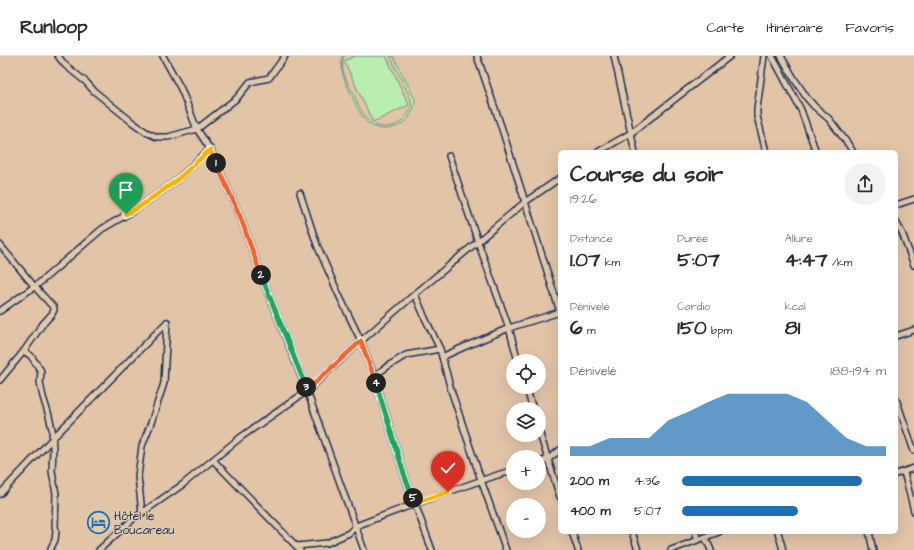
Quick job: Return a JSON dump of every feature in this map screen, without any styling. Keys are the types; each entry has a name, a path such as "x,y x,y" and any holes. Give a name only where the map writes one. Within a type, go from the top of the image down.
{"street":[{"path":"58,56 65,65 86,82 94,91 132,122 146,132 157,137 168,137 197,130 237,98 250,82 269,78 285,56"},
{"path":"163,56 181,89 197,130 210,150 240,216 261,275 307,390 364,550"},
{"path":"477,56 501,126 558,306"},
{"path":"614,56 635,150"},
{"path":"601,150 631,133 730,56"},
{"path":"764,56 757,116 766,150"},
{"path":"772,56 801,110 815,150"},
{"path":"781,56 807,98 829,119 852,150"},
{"path":"0,311 74,254 102,229 138,208 176,181 210,150"},
{"path":"449,156 509,328 516,354"},
{"path":"99,550 132,519 182,485 241,437 307,390 415,294 525,202 558,179"},
{"path":"300,193 317,245 361,341 374,376 404,474 432,550"},
{"path":"898,204 914,199"},
{"path":"898,226 914,265"},
{"path":"0,245 54,310 24,351 0,380"},
{"path":"415,294 440,349 451,390 506,550"},
{"path":"442,357 509,328 558,313"},
{"path":"0,494 167,322 164,383 142,446 138,476 142,513"},
{"path":"898,335 914,330"},
{"path":"374,376 406,355 440,349"},
{"path":"24,351 31,356 41,371 41,388 50,416 53,438 52,471 56,494 56,531 55,540 51,550"},
{"path":"898,405 914,451"},
{"path":"542,442 558,491"},
{"path":"548,460 558,452"},
{"path":"213,460 298,548 327,543 348,533 356,526 415,503 506,472"},
{"path":"898,474 914,468"},
{"path":"904,472 914,511"},
{"path":"573,534 578,550"},
{"path":"633,534 638,550"},
{"path":"696,534 698,539"},
{"path":"670,550 713,534"},
{"path":"779,534 783,550"},
{"path":"869,534 873,550"},
{"path":"705,537 711,550"}],"green space":[{"path":"342,56 344,56 342,66 344,75 365,117 374,125 387,127 402,121 409,113 411,108 411,100 409,95 390,56 393,56 415,100 410,116 407,120 398,126 386,129 381,129 370,125 357,108 345,80 341,66"},
{"path":"355,56 386,56 409,105 373,122 344,61"}],"place":[{"name":"Hôtel le Boucareau","path":"98,523"}],"route":[{"path":"126,214 138,208 176,181 210,150 240,216 261,275 307,390 361,341 374,376 404,474 415,503 448,492"}]}
